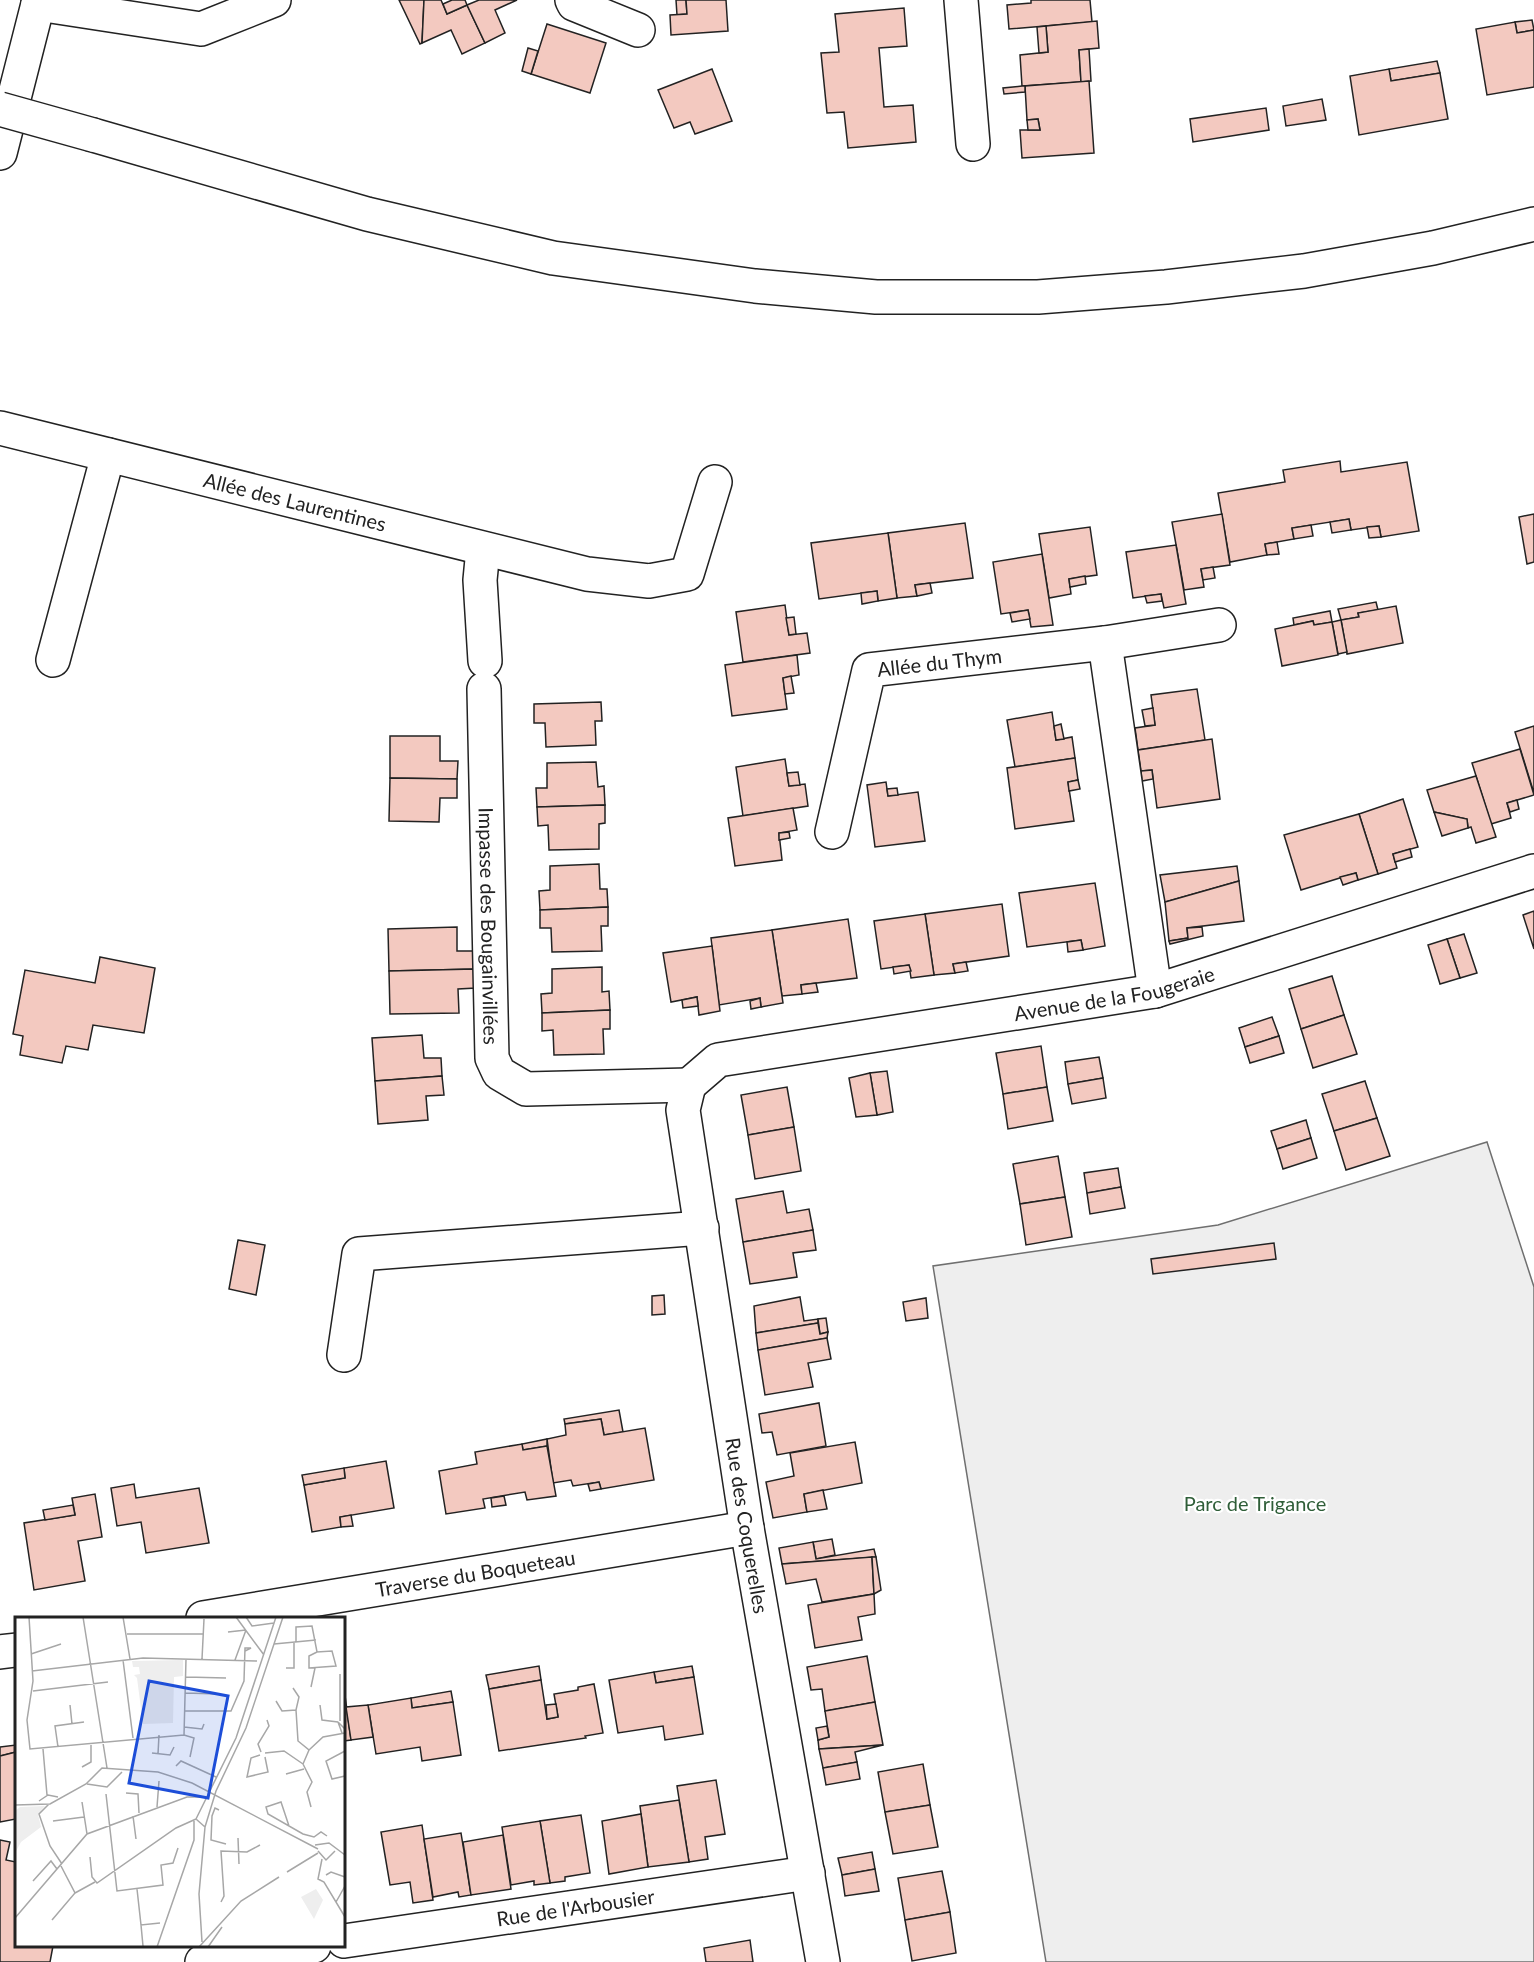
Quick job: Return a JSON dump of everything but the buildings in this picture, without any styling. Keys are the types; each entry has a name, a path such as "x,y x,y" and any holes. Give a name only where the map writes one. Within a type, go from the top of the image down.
{"street":[{"path":"0,153 38,2 201,28 274,0"},
{"path":"572,0 574,4 638,30"},
{"path":"961,0 973,144"},
{"path":"0,109 367,214 554,258 755,286 876,297 1038,297 1177,286 1304,272 1433,248 1534,224"},
{"name":"Allée des Laurentines","path":"0,428 587,574 649,581 687,574 715,482"},
{"path":"54,660 108,455"},
{"name":"Impasse des Bougainvillées","path":"483,549 480,580 485,675 492,1059 499,1073 525,1089 689,1085"},
{"name":"Allée du Thym","path":"832,832 868,670 1105,643 1219,625"},
{"path":"1105,643 1155,991"},
{"name":"Avenue de la Fougeraie","path":"689,1085 718,1060 1155,991 1534,871"},
{"name":"Rue des Coquerelles","path":"689,1085 684,1110 747,1528 823,1962"},
{"path":"344,1356 359,1254 702,1228"},
{"name":"Traverse du Boqueteau","path":"209,1617 747,1528"},
{"path":"0,1652 15,1650"},
{"name":"Rue de l'Arbousier","path":"345,1941 808,1873"},
{"path":"202,1962 307,1947"}],"green space":[{"name":"Parc de Trigance","path":"1487,1142 1534,1287 1534,1962 1046,1962 933,1266 1218,1225"}]}
